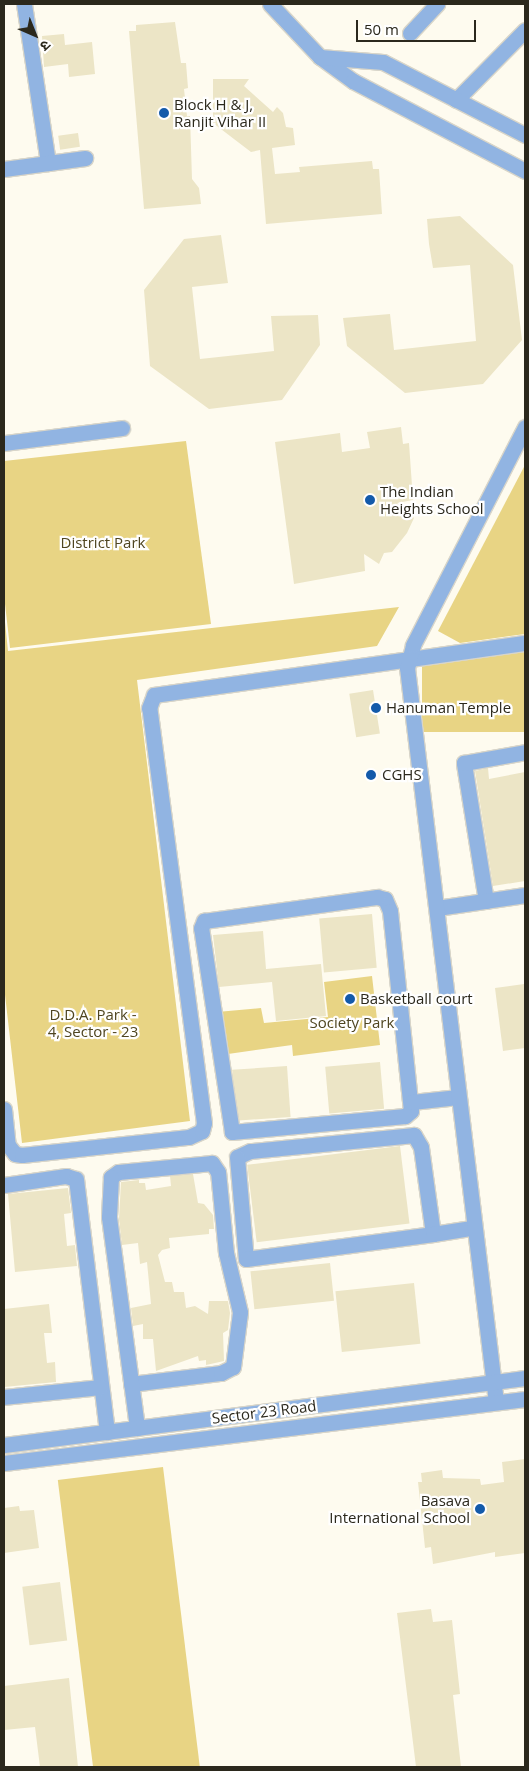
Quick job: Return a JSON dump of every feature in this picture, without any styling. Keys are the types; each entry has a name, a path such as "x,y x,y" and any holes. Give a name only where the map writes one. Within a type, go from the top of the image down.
{"street":[{"path":"24,4 48,163"},
{"path":"270,4 320,57 383,98 525,171"},
{"path":"410,33 437,4"},
{"path":"456,100 525,30"},
{"path":"320,57 383,62 525,135"},
{"path":"4,168 86,158"},
{"path":"496,1402 472,1228 408,657 525,427"},
{"path":"4,443 122,428"},
{"path":"4,1109 11,1151 22,1156 189,1137 202,1131 204,1123 150,700 163,691 408,657 525,643"},
{"path":"486,901 464,763 525,752"},
{"path":"437,908 525,895"},
{"path":"385,899 390,911 412,1102 412,1111 405,1116 232,1132 201,928 204,921 385,899"},
{"path":"412,1102 458,1097"},
{"path":"433,1234 421,1147 414,1135 250,1151 237,1157 246,1259 433,1234 472,1228"},
{"path":"131,1384 221,1373 234,1367 240,1312 226,1253 218,1172 212,1163 118,1172 111,1177 110,1222 131,1384 137,1428"},
{"path":"4,1185 66,1176 76,1179 107,1432"},
{"name":"Sector 23 Road","path":"4,1445 525,1378"},
{"path":"4,1397 100,1387"},
{"name":"Sector 23 Road","path":"4,1463 525,1399"}],"green space":[{"name":"District Park","path":"186,441 211,624 10,648 4,595 4,461"},
{"path":"525,465 525,634 460,643 438,631"},
{"name":"D.D.A. Park - 4, Sector - 23","path":"399,607 377,646 137,680 190,1121 22,1143 4,986 4,612 8,651"},
{"path":"422,652 525,652 525,732 422,732"},
{"name":"Society Park","path":"372,976 380,1045 293,1056 292,1045 221,1055 217,1012 261,1008 264,1023 328,1017 324,982"},
{"path":"163,1467 200,1767 93,1767 58,1480"}],"building":[{"name":"Block H & J, Ranjit Vihar II","path":"175,22 181,63 186,63 188,88 184,89 187,116 190,116 192,179 199,188 201,204 144,209 129,31 136,31 136,25"},
{"path":"64,34 65,45 92,42 95,74 69,77 68,64 44,67 42,36"},
{"path":"213,79 249,79 244,86 273,112 277,107 283,113 286,127 293,128 295,145 272,148 275,174 300,172 299,167 372,161 373,169 379,169 382,214 266,224 260,150 251,152 213,123"},
{"path":"78,133 80,147 60,150 58,136"},
{"path":"460,216 513,265 522,340 483,384 405,393 347,346 343,318 390,314 394,350 476,341 470,265 433,268 429,244 427,219"},
{"path":"221,235 228,283 192,287 200,359 274,351 271,316 318,315 320,345 282,400 209,409 150,366 144,290 184,239"},
{"path":"401,427 403,444 409,443 413,500 397,503 414,518 407,533 392,552 384,553 379,564 364,554 365,571 294,584 275,442 340,433 342,452 370,448 367,432"},
{"path":"373,690 380,733 356,737 349,694"},
{"path":"488,768 489,779 525,772 525,881 493,886 475,771"},
{"path":"372,914 377,968 324,972 319,919"},
{"path":"263,931 266,969 321,964 326,1016 276,1021 272,982 219,987 213,935"},
{"path":"524,984 525,1048 503,1051 495,988"},
{"path":"380,1062 384,1109 329,1114 325,1067"},
{"path":"287,1066 291,1117 236,1121 232,1070"},
{"path":"400,1146 410,1223 257,1242 247,1165"},
{"path":"193,1174 198,1203 204,1204 213,1215 214,1229 209,1229 209,1234 169,1238 170,1248 162,1250 158,1255 165,1282 172,1282 174,1292 184,1292 186,1308 195,1306 208,1314 209,1301 228,1301 230,1313 228,1330 223,1333 224,1361 206,1365 206,1360 199,1361 198,1356 156,1371 153,1339 143,1339 143,1324 133,1326 131,1308 151,1304 147,1262 140,1264 138,1243 122,1245 119,1219 121,1182 139,1180 139,1183 145,1183 146,1190 171,1186 170,1176"},
{"path":"68,1188 71,1213 64,1214 67,1246 75,1245 77,1266 15,1272 8,1194"},
{"path":"330,1263 334,1301 254,1309 250,1271"},
{"path":"414,1283 420,1344 342,1352 335,1291"},
{"path":"49,1304 52,1333 44,1333 47,1363 55,1362 56,1382 4,1387 4,1309"},
{"path":"525,1459 525,1553 495,1557 495,1552 433,1564 431,1547 425,1548 418,1482 422,1482 421,1473 442,1470 443,1478 480,1479 481,1485 504,1482 502,1462"},
{"path":"19,1506 20,1511 34,1510 39,1548 4,1553 4,1508"},
{"path":"60,1582 67,1641 29,1645 22,1587"},
{"path":"431,1609 433,1622 452,1620 460,1694 453,1695 461,1767 416,1767 397,1613"},
{"path":"69,1678 78,1767 40,1767 35,1727 4,1730 4,1686"}],"place":[{"name":"Block H & J, Ranjit Vihar II","path":"164,113"},
{"name":"The Indian Heights School","path":"370,500"},
{"name":"Hanuman Temple","path":"376,708"},
{"name":"CGHS","path":"371,775"},
{"name":"Basketball court","path":"350,999"},
{"name":"Basava International School","path":"480,1509"}]}
